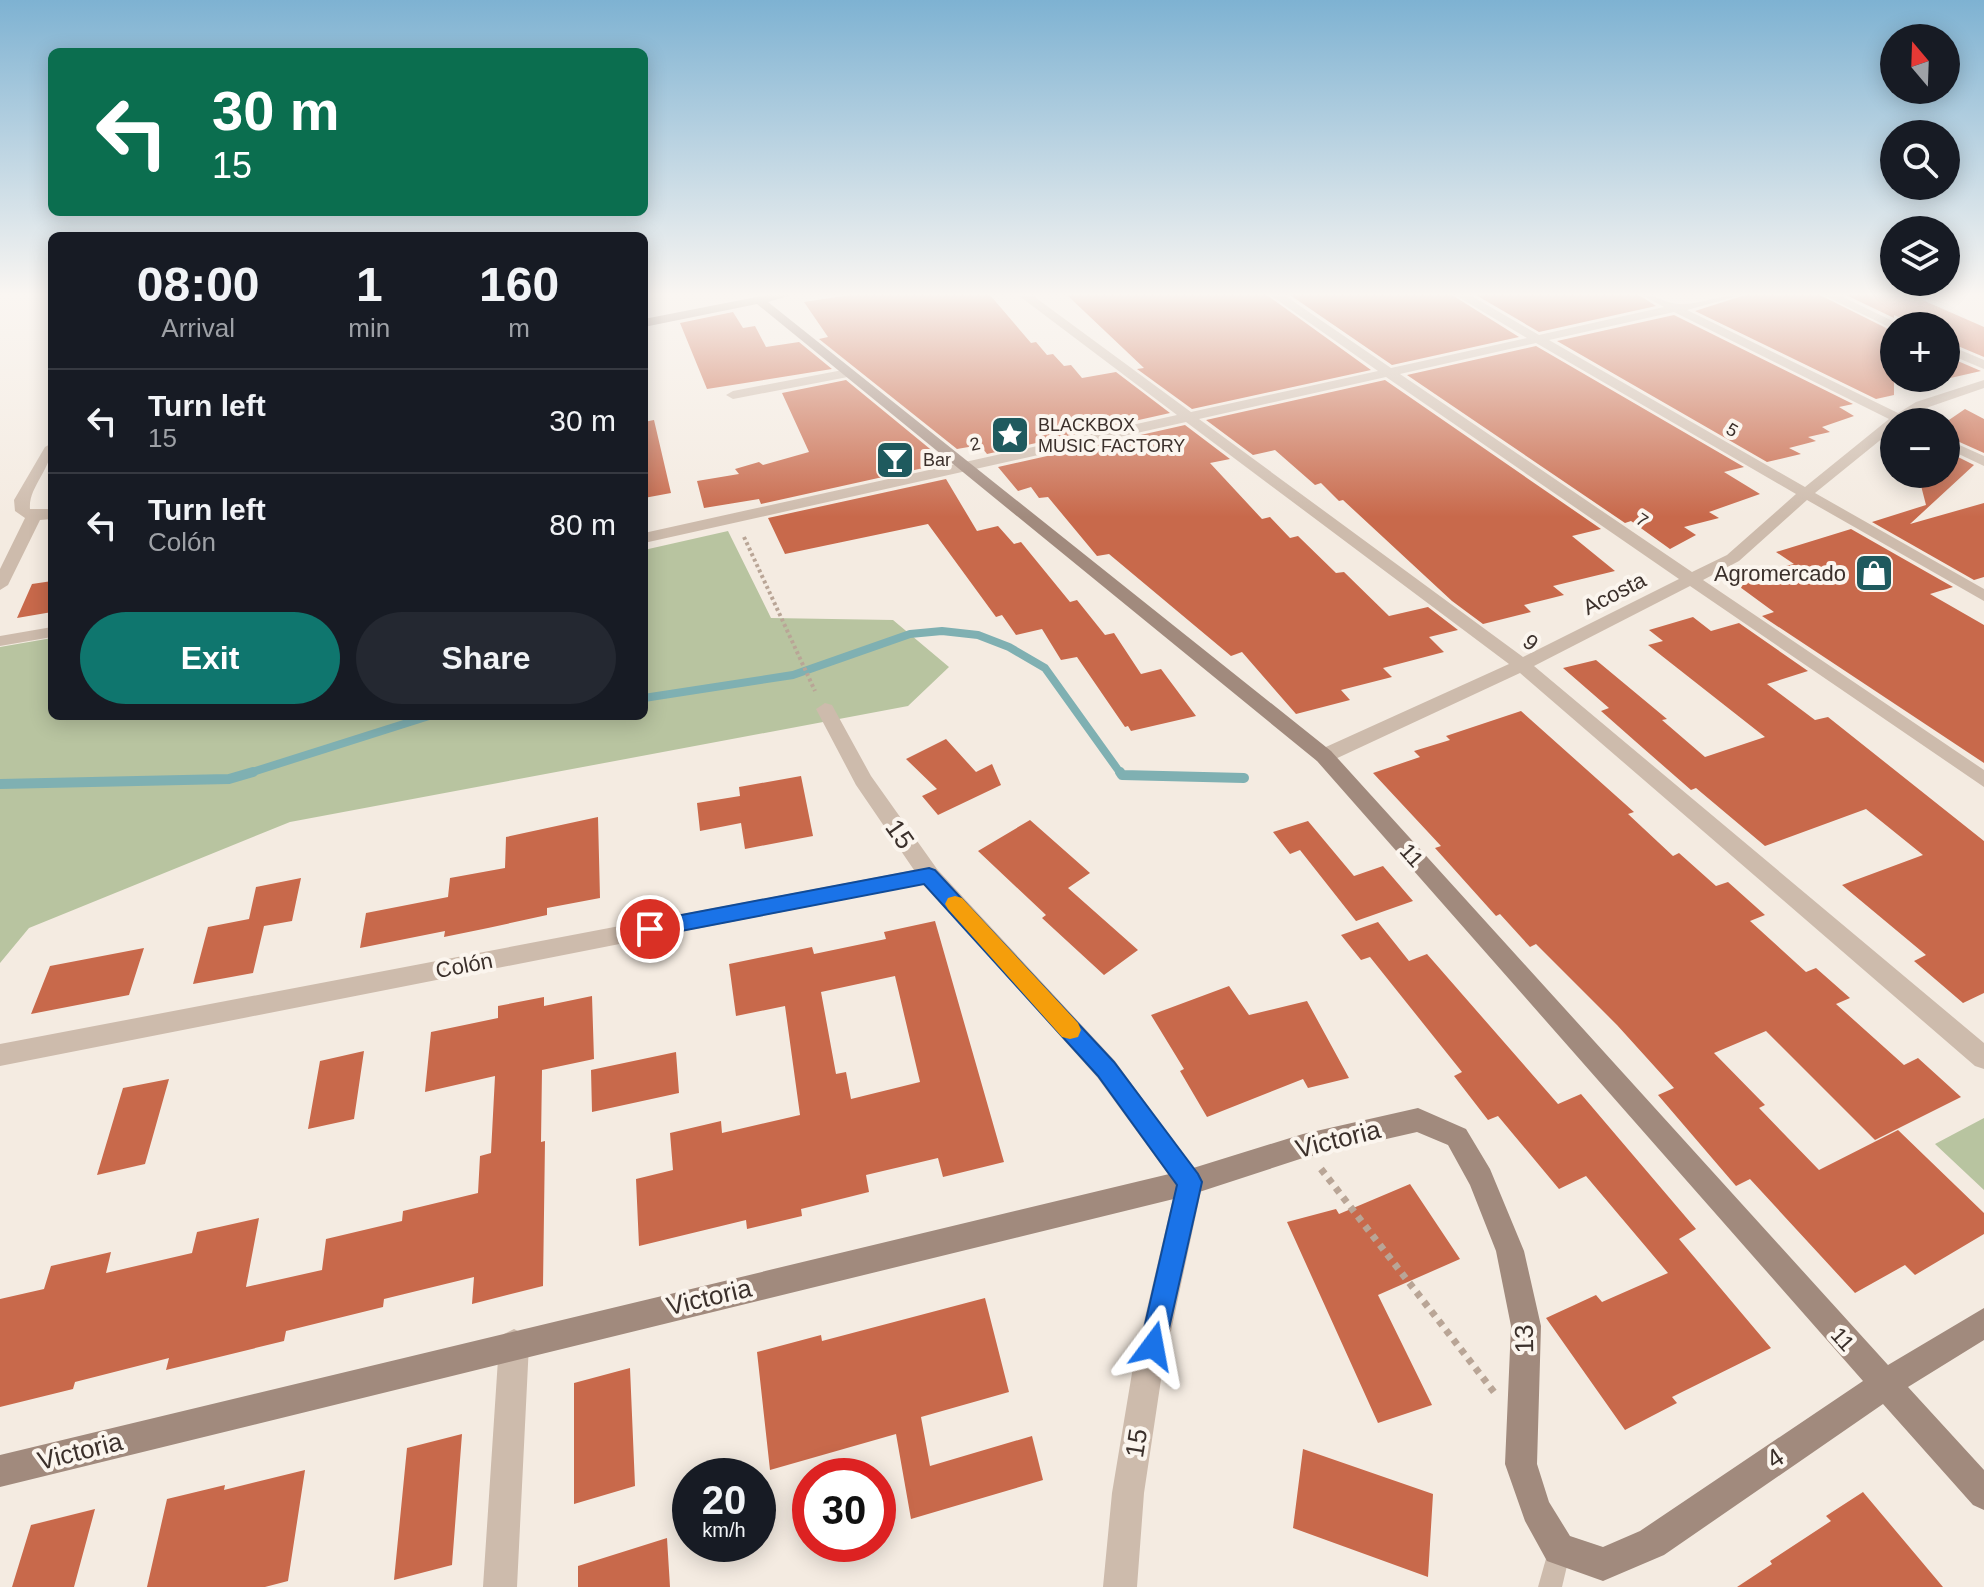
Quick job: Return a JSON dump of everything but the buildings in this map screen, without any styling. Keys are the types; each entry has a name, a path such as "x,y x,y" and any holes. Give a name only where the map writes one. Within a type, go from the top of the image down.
{"street":[{"name":"11","path":"843,369 1324,756 1984,1494"},
{"name":"9","path":"1125,369 1522,665 1984,1058"},
{"name":"7","path":"1381,369 1984,780"},
{"name":"2","path":"648,537 1404,369"},
{"name":"5","path":"1590,369 1984,596"},
{"path":"1795,369 1880,412"},
{"path":"733,395 848,373"},
{"name":"Acosta","path":"1922,408 1954,391 1984,384"},
{"name":"Acosta","path":"1324,756 1522,665 1733,558 1806,493 1880,435"},
{"path":"1960,450 1984,462"},
{"path":"48,454 22,500 23,511 34,516 48,514"},
{"path":"0,585 34,516"},
{"path":"0,641 48,633"},
{"name":"15","path":"825,709 863,780 929,875 1106,1069 1190,1182 1147,1373 1128,1493 1120,1587"},
{"name":"Colón","path":"0,1055 929,875"},
{"name":"Victoria","path":"0,1471 1190,1182 1303,1146 1418,1120"},
{"name":"13","path":"1418,1120 1457,1137 1481,1178 1510,1251 1526,1326 1521,1464 1536,1510 1559,1549"},
{"name":"4","path":"1559,1549 1603,1564 1652,1543 1884,1385 1984,1323"},
{"path":"500,1587 514,1344"}],"lane":[{"path":"1550,1587 1559,1549"}],"path":[{"path":"735,518 825,709"},
{"path":"1303,1146 1521,1427"}],"green space":[{"path":"728,531 771,618 893,620 949,667 908,706 290,822 29,928 0,963 0,647 48,639 48,720 648,720 648,549"},
{"path":"1984,1118 1984,1190 1935,1144"}],"waterway":[{"path":"648,697 793,675 910,634 942,631 978,635 1009,647 1045,668 1121,774"},
{"path":"246,774 416,720"},
{"path":"0,784 229,779 253,772"},
{"path":"1120,772 1122,775 1244,778"}],"slow traffic":[{"path":"955,904 1070,1030"}],"place":[{"name":"BLACKBOX MUSIC FACTORY","path":"1010,435"},
{"name":"Bar","path":"895,460"},
{"name":"Agromercado","path":"1874,573"}],"route":[{"path":"650,929 929,875 1106,1069 1190,1182 1153,1346"}]}
